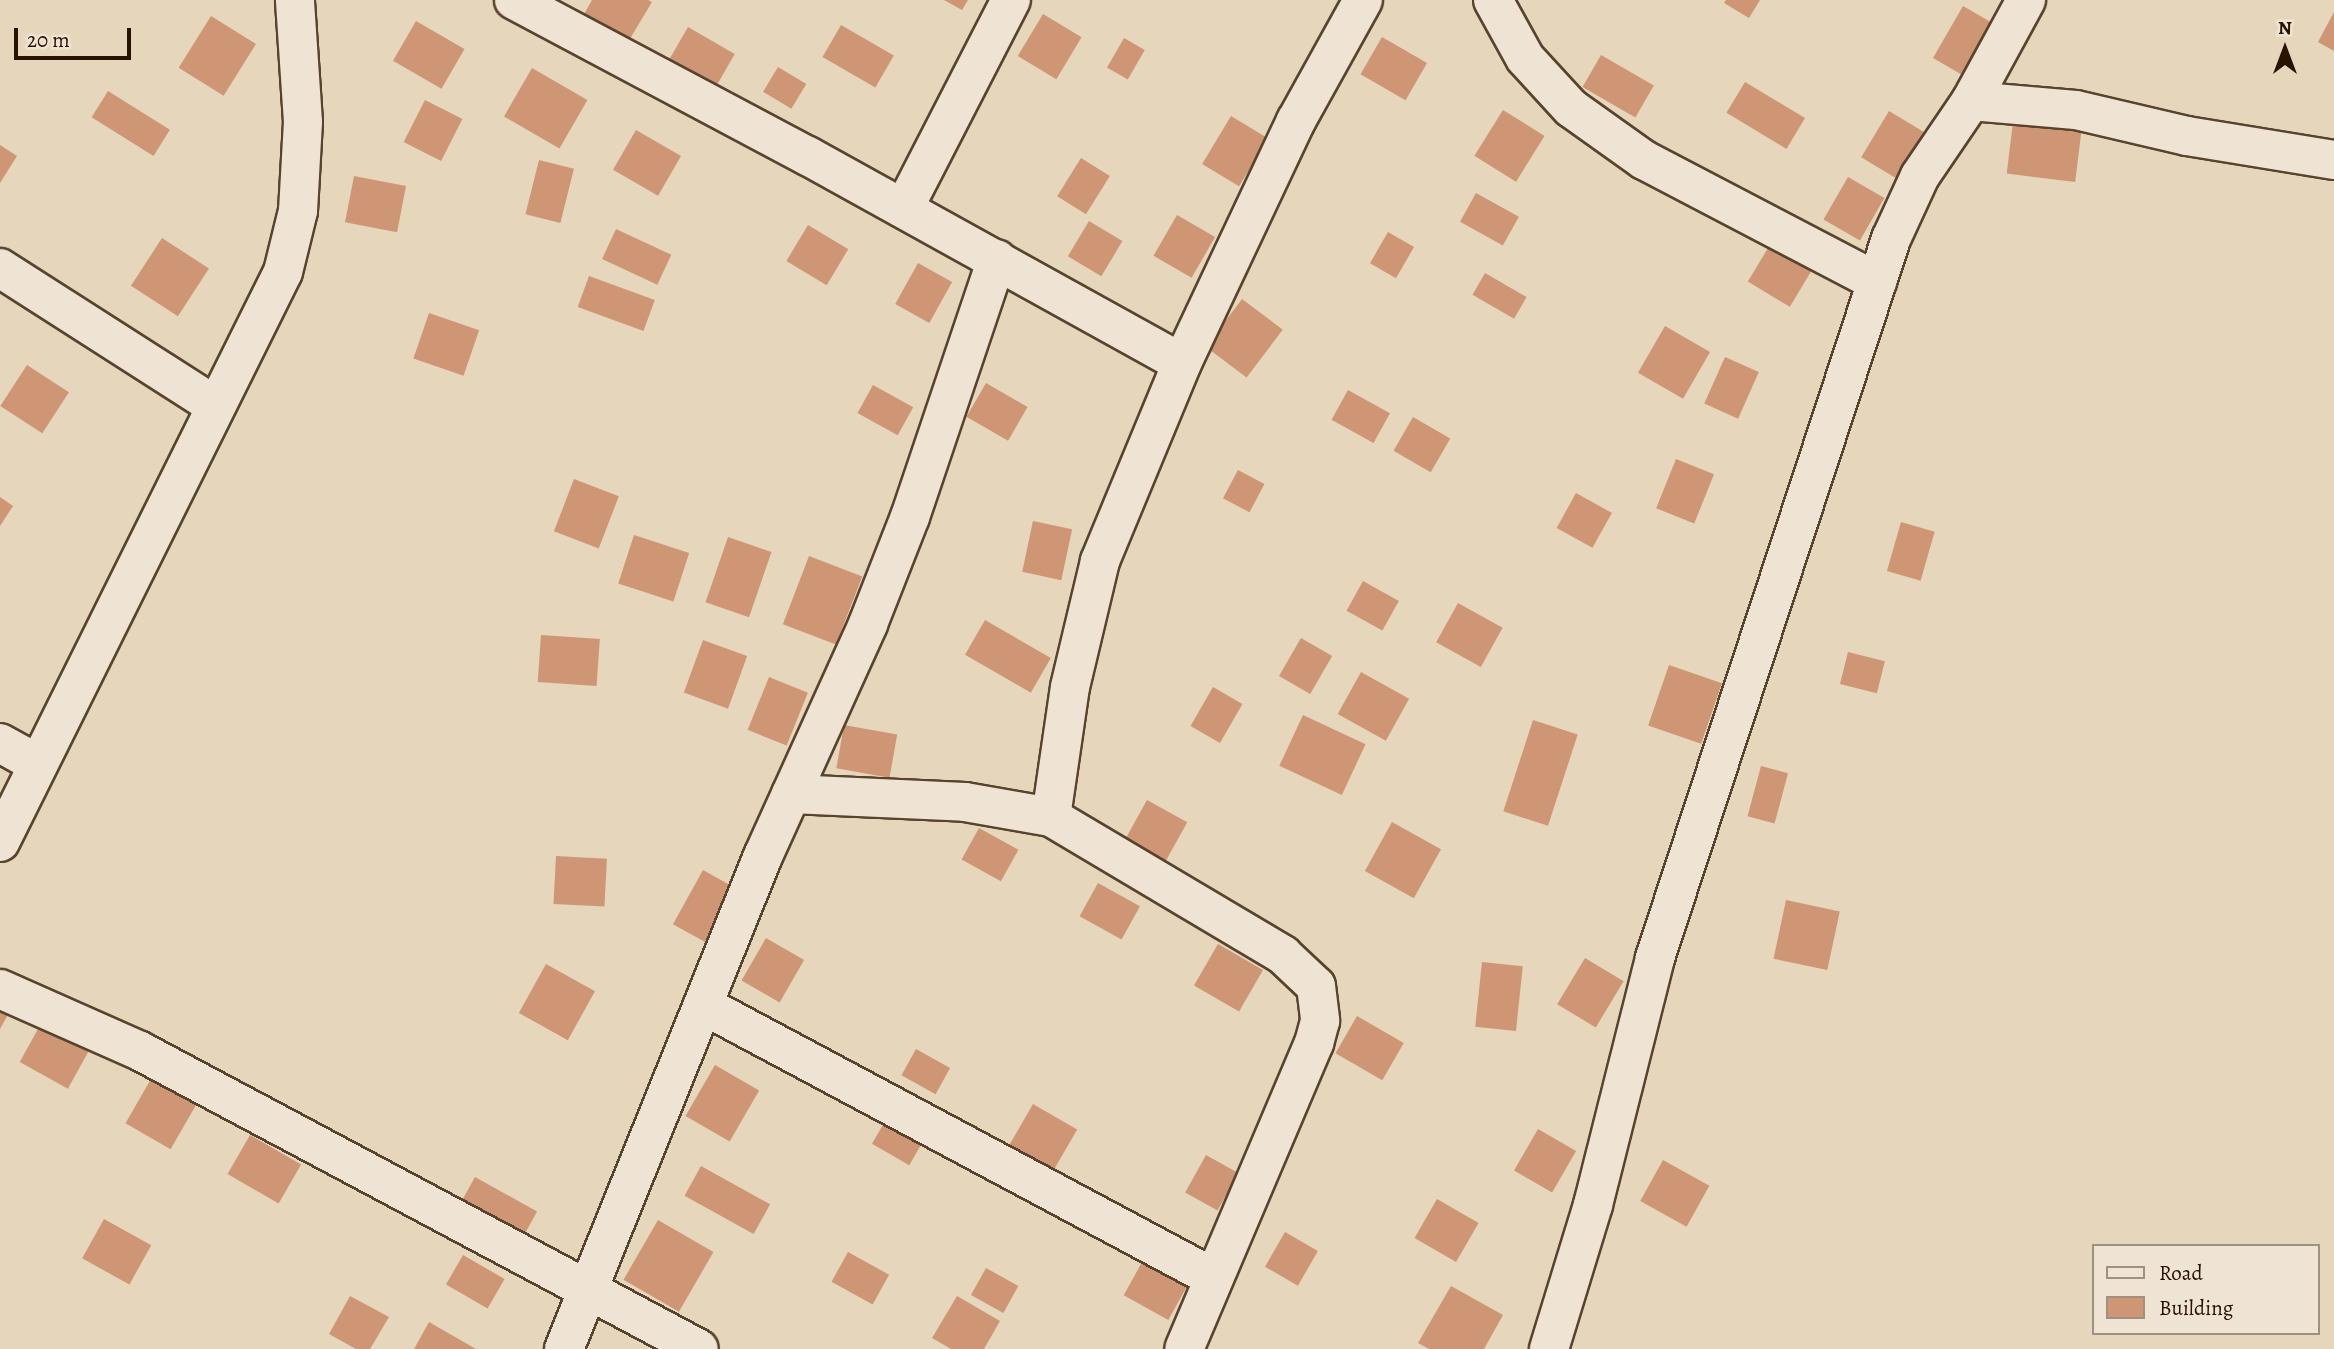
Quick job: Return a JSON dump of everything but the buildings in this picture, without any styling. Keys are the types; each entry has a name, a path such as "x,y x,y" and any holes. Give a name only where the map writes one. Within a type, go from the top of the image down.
{"street":[{"path":"0,842 36,763 283,272 298,211 303,122 295,0"},
{"path":"514,0 904,208 1182,363"},
{"path":"904,208 1011,0"},
{"path":"1051,817 1070,687 1100,561 1182,363 1296,121 1363,0"},
{"path":"1493,0 1525,58 1571,108 1644,160 1877,282"},
{"path":"1549,1349 1593,1205 1656,958 1877,282 1920,176 1971,101 2026,0"},
{"path":"1971,101 2077,110 2186,136 2334,160"},
{"path":"564,1349 703,1005 910,517 997,259"},
{"path":"0,268 216,406"},
{"path":"0,743 36,763"},
{"path":"791,794 965,802 1051,817 1283,955 1316,986 1320,1021 1314,1043 1184,1349"},
{"path":"0,989 140,1051 585,1292 699,1349"},
{"path":"703,1005 1214,1278"}]}
